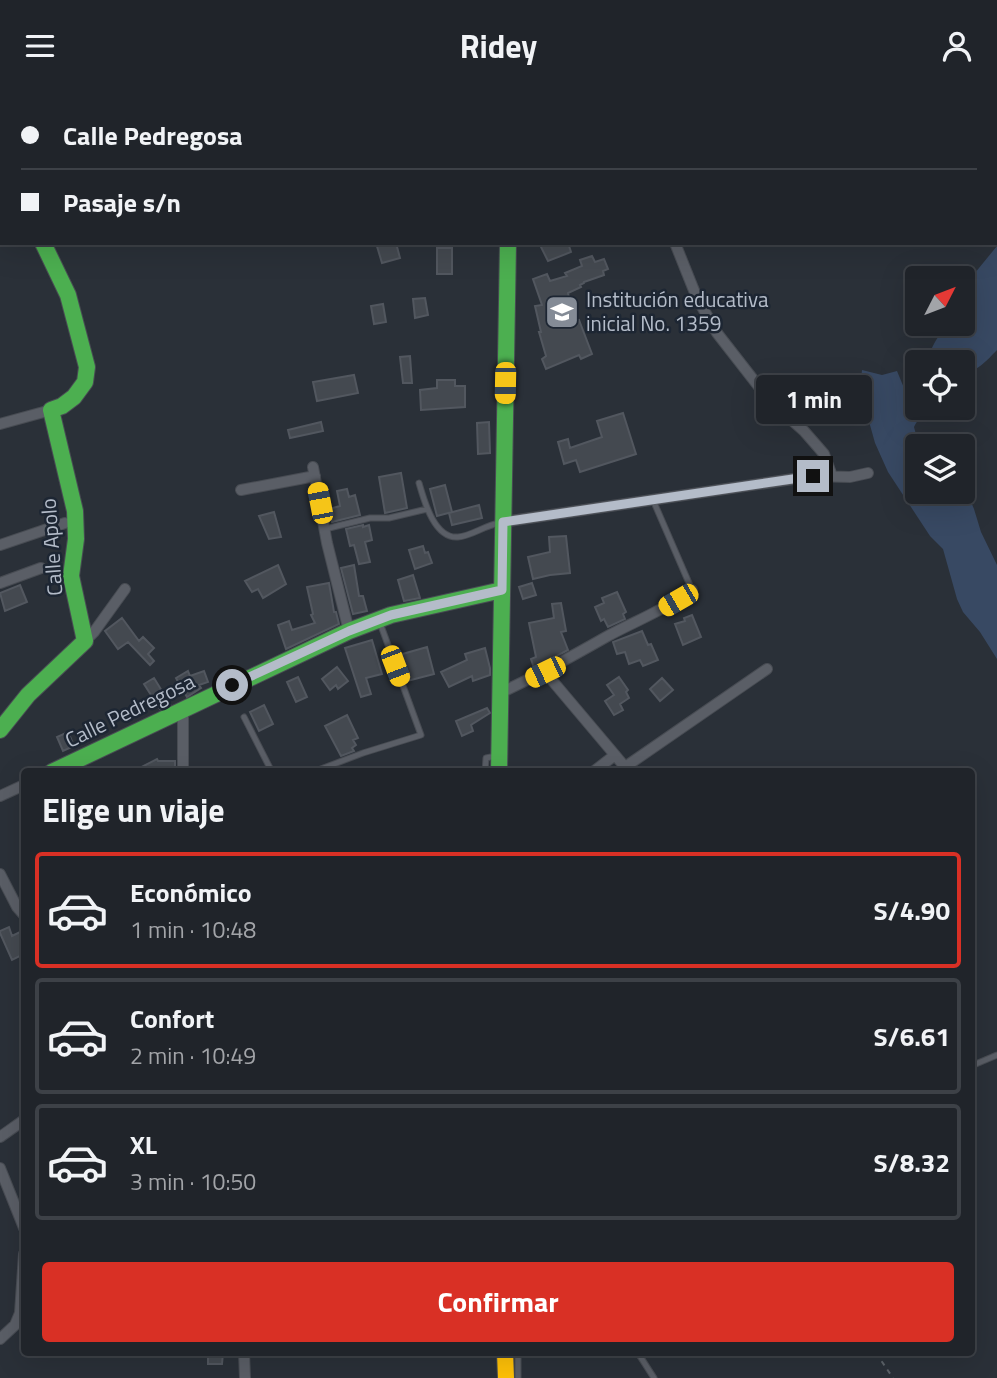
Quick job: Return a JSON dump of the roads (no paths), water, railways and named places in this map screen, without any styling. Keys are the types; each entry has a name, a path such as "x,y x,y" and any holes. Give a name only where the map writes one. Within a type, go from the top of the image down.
{"street":[{"path":"0,424 62,406 74,397 85,382 87,367 68,295 44,245"},
{"path":"499,768 508,245"},
{"path":"677,245 697,298 717,333 770,401 804,431 824,454 832,476"},
{"name":"Calle Apolo","path":"51,410 75,511 76,539 71,576 86,641"},
{"path":"240,490 314,472 349,631"},
{"path":"503,522 813,476 850,477 868,473"},
{"path":"0,545 65,523"},
{"path":"0,583 41,568"},
{"path":"0,730 28,695 94,632 124,589"},
{"name":"Calle Pedregosa","path":"60,768 349,631 391,615 502,590"},
{"path":"500,693 660,611 692,590"},
{"path":"627,768 767,669"},
{"path":"545,672 625,768"},
{"path":"183,709 183,768"},
{"path":"598,768 615,755"},
{"path":"0,796 21,786"},
{"path":"0,874 21,912"},
{"path":"0,1137 21,1122"},
{"path":"0,1168 21,1220"},
{"path":"0,1339 15,1325 20,1313 21,1298"},
{"path":"244,1356 245,1378"},
{"path":"505,1356 506,1378"}],"lane":[{"path":"419,483 426,509 432,520 446,533 456,537 503,522"},
{"path":"653,500 692,590"},
{"path":"325,529 426,509"},
{"path":"324,768 421,734 378,620"},
{"path":"244,717 270,768"},
{"path":"485,768 486,758 499,755"},
{"path":"975,1064 997,1055"},
{"path":"518,1356 518,1378"},
{"path":"640,1356 654,1378"}],"water":[{"path":"997,246 997,350 975,369 975,350 932,350 939,336 975,336 975,273"},
{"path":"862,370 882,375 897,371 905,389 905,420 918,420 914,427 916,434 905,434 905,498 888,472 875,443 860,389"},
{"path":"909,504 972,504 981,532 997,565 997,659 963,612 943,549 930,536"}],"place":[{"name":"Institución educativa inicial No. 1359","path":"562,312"}]}
